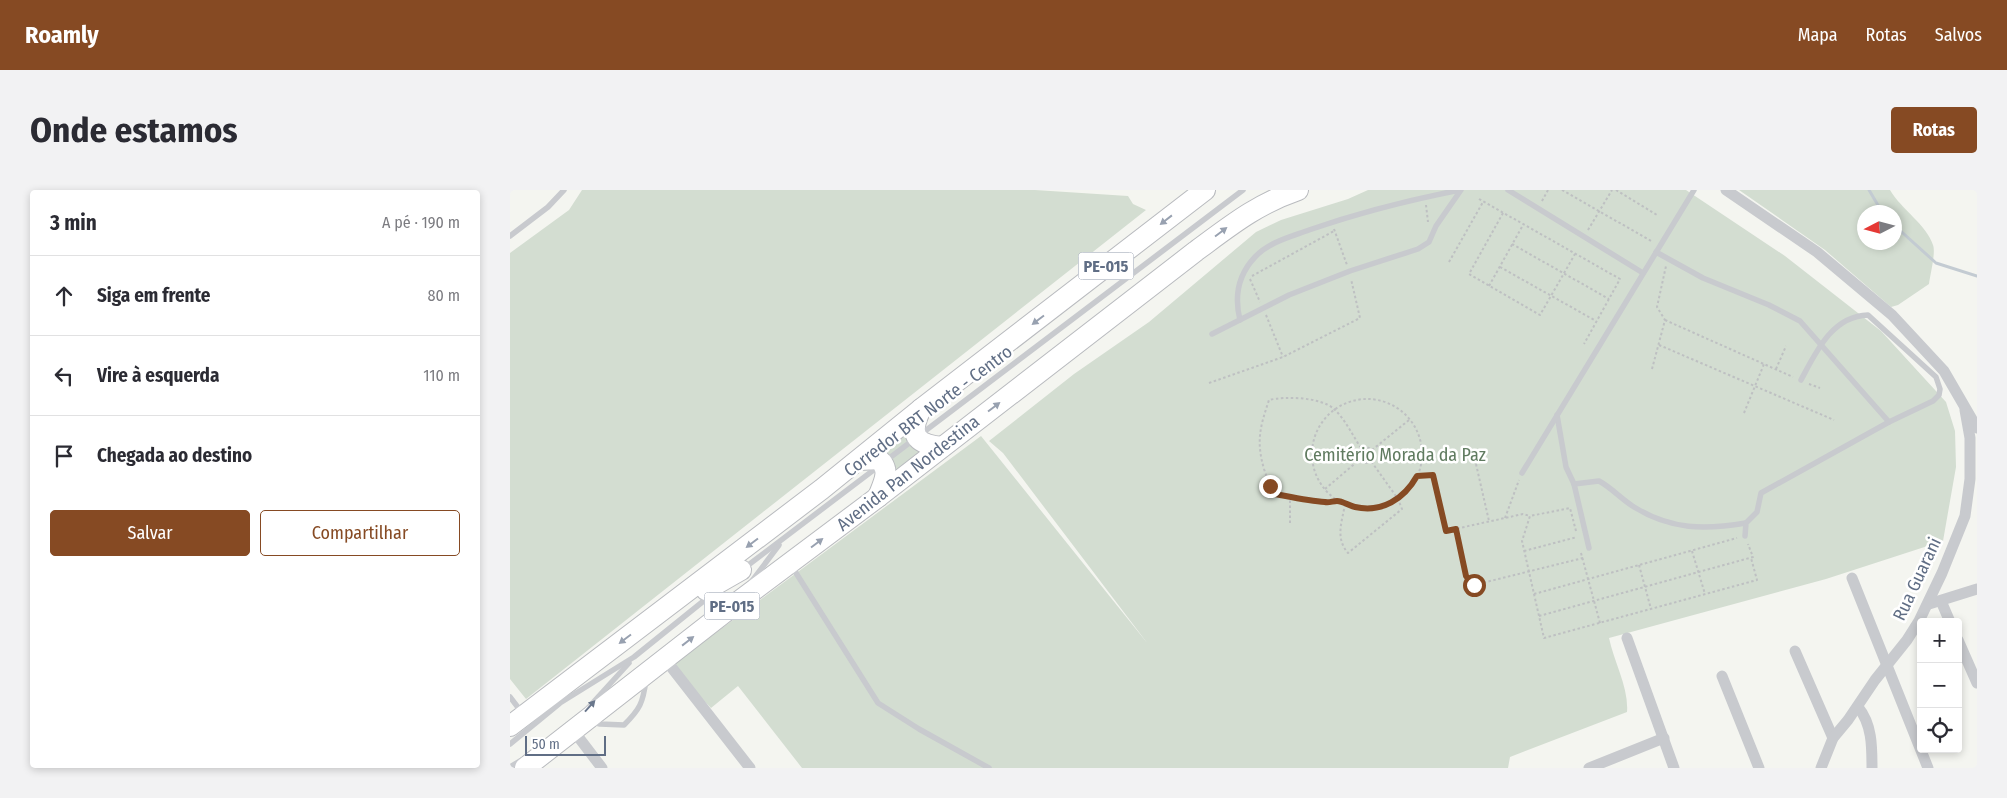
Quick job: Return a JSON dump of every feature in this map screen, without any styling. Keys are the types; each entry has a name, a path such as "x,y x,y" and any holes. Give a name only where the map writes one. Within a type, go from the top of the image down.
{"highway":[{"name":"PE-015","path":"517,720 860,460 921,409 1205,190"},
{"name":"Avenida Pan Nordestina","path":"526,762 579,725 1234,223 1262,204 1298,190"},
{"path":"921,409 915,421 914,430 917,438 930,446 942,447"},
{"path":"860,460 878,459 884,463 886,475 878,497"},
{"path":"648,621 742,570"}],"street":[{"path":"1726,190 1817,252 1892,315 1944,371 1977,428"},
{"name":"Rua Guarani","path":"1820,768 1833,738 1907,640 1929,604 1964,516 1970,478 1970,438 1965,410"},
{"path":"1852,578 1928,768"},
{"path":"1929,604 1977,588"},
{"path":"1941,601 1948,618"},
{"path":"1627,638 1674,768"},
{"path":"1962,649 1977,683"},
{"path":"1795,651 1833,738"},
{"path":"665,659 750,768"},
{"path":"1722,676 1759,768"},
{"path":"1858,706 1864,714 1871,736 1872,768"},
{"path":"579,725 602,768"},
{"path":"1589,768 1664,738"}],"lane":[{"path":"510,236 548,207 564,190"},
{"name":"Corredor BRT Norte - Centro","path":"510,744 560,703 634,657 742,570 1243,190"},
{"path":"1240,320 1236,300 1241,275 1256,256 1266,248 1282,239 1331,222 1425,197 1461,190"},
{"path":"1212,334 1289,295 1350,271 1418,249 1429,242 1436,226 1461,190"},
{"path":"1508,190 1643,273"},
{"path":"1522,473 1694,190"},
{"path":"1656,252 1703,278 1769,305 1800,321 1889,422"},
{"path":"1882,327 1892,315"},
{"path":"1574,484 1599,481 1636,508 1655,518 1681,526 1714,528 1746,523 1757,512 1761,492 1889,422 1933,401 1939,394 1940,389 1936,377 1868,316 1859,316 1838,326 1820,345 1801,380"},
{"path":"1557,415 1566,467 1574,484 1589,548"},
{"path":"1745,536 1746,523"},
{"path":"734,605 783,539"},
{"path":"790,564 878,703 919,729 989,768"},
{"name":"Corredor BRT Norte - Centro","path":"552,738 580,716 634,657"},
{"path":"579,725 624,725 636,714 644,699 647,672"},
{"path":"510,697 517,720"},
{"path":"510,767 526,762"}],"path":[{"path":"1539,207 1548,190"},
{"path":"1562,190 1660,246"},
{"path":"1586,234 1612,190"},
{"path":"1616,190 1657,215"},
{"path":"1425,197 1429,242"},
{"path":"1479,199 1620,279 1584,344"},
{"path":"1449,262 1483,202"},
{"path":"1503,213 1469,274 1489,286 1540,315 1575,254"},
{"path":"1489,286 1523,225"},
{"path":"1241,275 1249,278 1335,230"},
{"path":"1512,244 1609,299"},
{"path":"1667,259 1657,307 1665,320 1820,388"},
{"path":"1500,266 1596,321"},
{"path":"1209,383 1283,357 1360,318"},
{"path":"1652,369 1665,320"},
{"path":"1659,345 1834,420"},
{"path":"1776,369 1786,346"},
{"path":"1744,413 1764,364"},
{"path":"1339,501 1327,502 1275,494 1270,486 1259,452 1258,438 1269,400 1287,397 1326,404 1335,410 1361,448"},
{"path":"1374,400 1394,406 1409,420 1417,432 1421,447 1421,462 1417,476 1398,499 1388,505 1369,509 1345,504 1325,489 1315,469 1313,447 1320,426 1335,410 1353,401 1374,400"},
{"path":"1372,450 1409,420"},
{"path":"1361,448 1372,450"},
{"path":"1361,448 1357,456 1359,460 1367,464 1374,458 1372,450"},
{"path":"1325,489 1359,460"},
{"path":"1345,504 1340,538 1341,545 1348,553 1402,508 1372,461"},
{"path":"1476,464 1489,521"},
{"path":"1505,518 1522,473"},
{"path":"1417,476 1433,475 1446,531 1523,514 1530,516 1570,508 1579,544"},
{"path":"1290,496 1290,523"},
{"path":"1530,516 1522,541 1524,551 1544,638 1757,580 1751,558 1753,557 1745,536 1534,594"},
{"path":"1456,529 1466,576 1474,585 1583,558"},
{"path":"1524,551 1577,537"},
{"path":"1692,550 1705,594"},
{"path":"1581,551 1600,623"},
{"path":"1539,616 1751,558"},
{"path":"1639,565 1651,609"}],"green space":[{"path":"582,190 1035,190 1128,196 1133,204 1146,210 526,699 510,679 510,253 569,210"},
{"name":"Cemitério Morada da Paz","path":"1368,190 1686,190 1785,256 1881,331 1946,402 1955,431 1956,467 1943,541 1826,579 1609,638 1624,684 1627,712 1510,757 1508,768 802,768 738,686 711,708 671,666 981,436 1148,644 1003,453 989,441 1074,374 1149,322 1256,232 1281,220 1348,199"},
{"path":"1739,190 1890,190 1902,205 1857,205 1857,250 1902,250 1902,205 1920,224 1930,238 1934,249 1929,284 1898,305 1891,307 1825,250"},
{"path":"921,409 928,445 878,497 878,459"}],"waterway":[{"path":"1869,190 1878,205"},
{"path":"1902,232 1936,263 1977,276"}],"route":[{"path":"1270,486 1275,494 1327,502 1339,501 1350,506 1369,509 1388,505 1398,499 1417,476 1433,475 1446,531 1456,529 1466,576 1474,585"}]}
